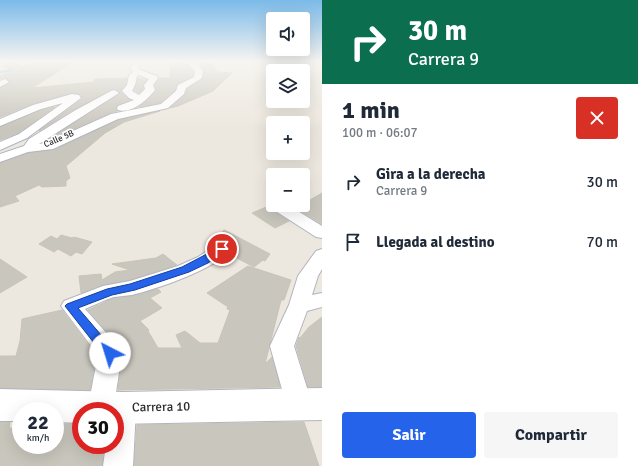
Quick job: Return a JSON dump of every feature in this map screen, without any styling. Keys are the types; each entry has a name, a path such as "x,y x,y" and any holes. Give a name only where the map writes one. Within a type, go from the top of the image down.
{"street":[{"path":"132,84 127,91 132,96 141,99"},
{"path":"115,116 119,110 136,103 141,99 150,90 149,84"},
{"path":"115,116 164,106 181,92 181,86 187,84"},
{"path":"32,148 30,145 33,142 78,113 114,93"},
{"path":"0,123 37,107 76,97 23,136 10,143 0,146"},
{"path":"79,131 83,127 83,123 107,106"},
{"name":"Calle 5B","path":"0,158 32,148 49,146 79,131 115,116"},
{"path":"288,212 322,233"},
{"path":"112,402 110,353 70,306 110,291 132,288 185,270 205,261 222,249"},
{"path":"310,404 282,346 299,306 308,276 322,255"},
{"path":"299,306 322,300"},
{"name":"Carrera 10","path":"124,407 310,404"},
{"name":"Carrera 10","path":"0,405 72,406"},
{"path":"117,454 118,466"}],"building":[{"path":"7,84 39,84 32,88 76,84 126,84 120,91 130,100 117,105 117,111 46,141 120,92 115,89 110,90 39,131 82,99 82,97 79,94 72,93 32,104 0,117 0,88"},
{"path":"136,84 143,84 143,89 139,93 134,90"},
{"path":"156,84 178,84 175,90 160,103 139,107 156,91"},
{"path":"195,84 221,84 213,91 170,108 185,95 187,89"},
{"path":"55,107 18,133 0,140 0,127 41,110"},
{"path":"160,111 124,122 105,133 66,166 70,178 66,181 66,186 42,187 39,185 15,196 19,201 0,207 0,163 28,153 54,150 118,120"},
{"path":"322,193 322,224 302,212 310,212 310,200"},
{"path":"266,207 266,212 275,212 289,221 275,228 252,213"},
{"path":"224,230 270,254 265,261 263,260 254,267 231,255 237,250 228,244 214,240"},
{"path":"61,235 92,242 82,254 76,252 71,256 58,249 54,252 39,244 51,236 57,239"},
{"path":"163,254 177,265 130,280 102,285 81,293 79,276 101,274 102,280 115,272 130,270 112,264 156,258"},
{"path":"0,259 27,277 0,293"},
{"path":"248,266 291,280 284,300 281,300 265,364 272,357 280,387 118,390 123,352 119,345 88,310 114,298 132,296 158,289 161,292 150,298 162,308 140,321 149,330 148,331 158,348 182,348 176,335 185,331 200,343 218,343 230,310 227,309 228,307 207,293"},
{"path":"62,310 96,355 90,390 0,388 0,356 16,356 20,341 22,319"},
{"path":"322,317 322,387 308,387 296,346 299,337 300,338 309,327"},
{"path":"0,422 10,422 9,428 12,428 12,454 64,454 64,424 72,424 72,454 103,454 102,466 0,466"},
{"path":"304,422 319,466 134,466 137,425"}],"route":[{"path":"110,353 70,306 101,296 110,291 132,288 185,270 205,261 222,249"}]}
